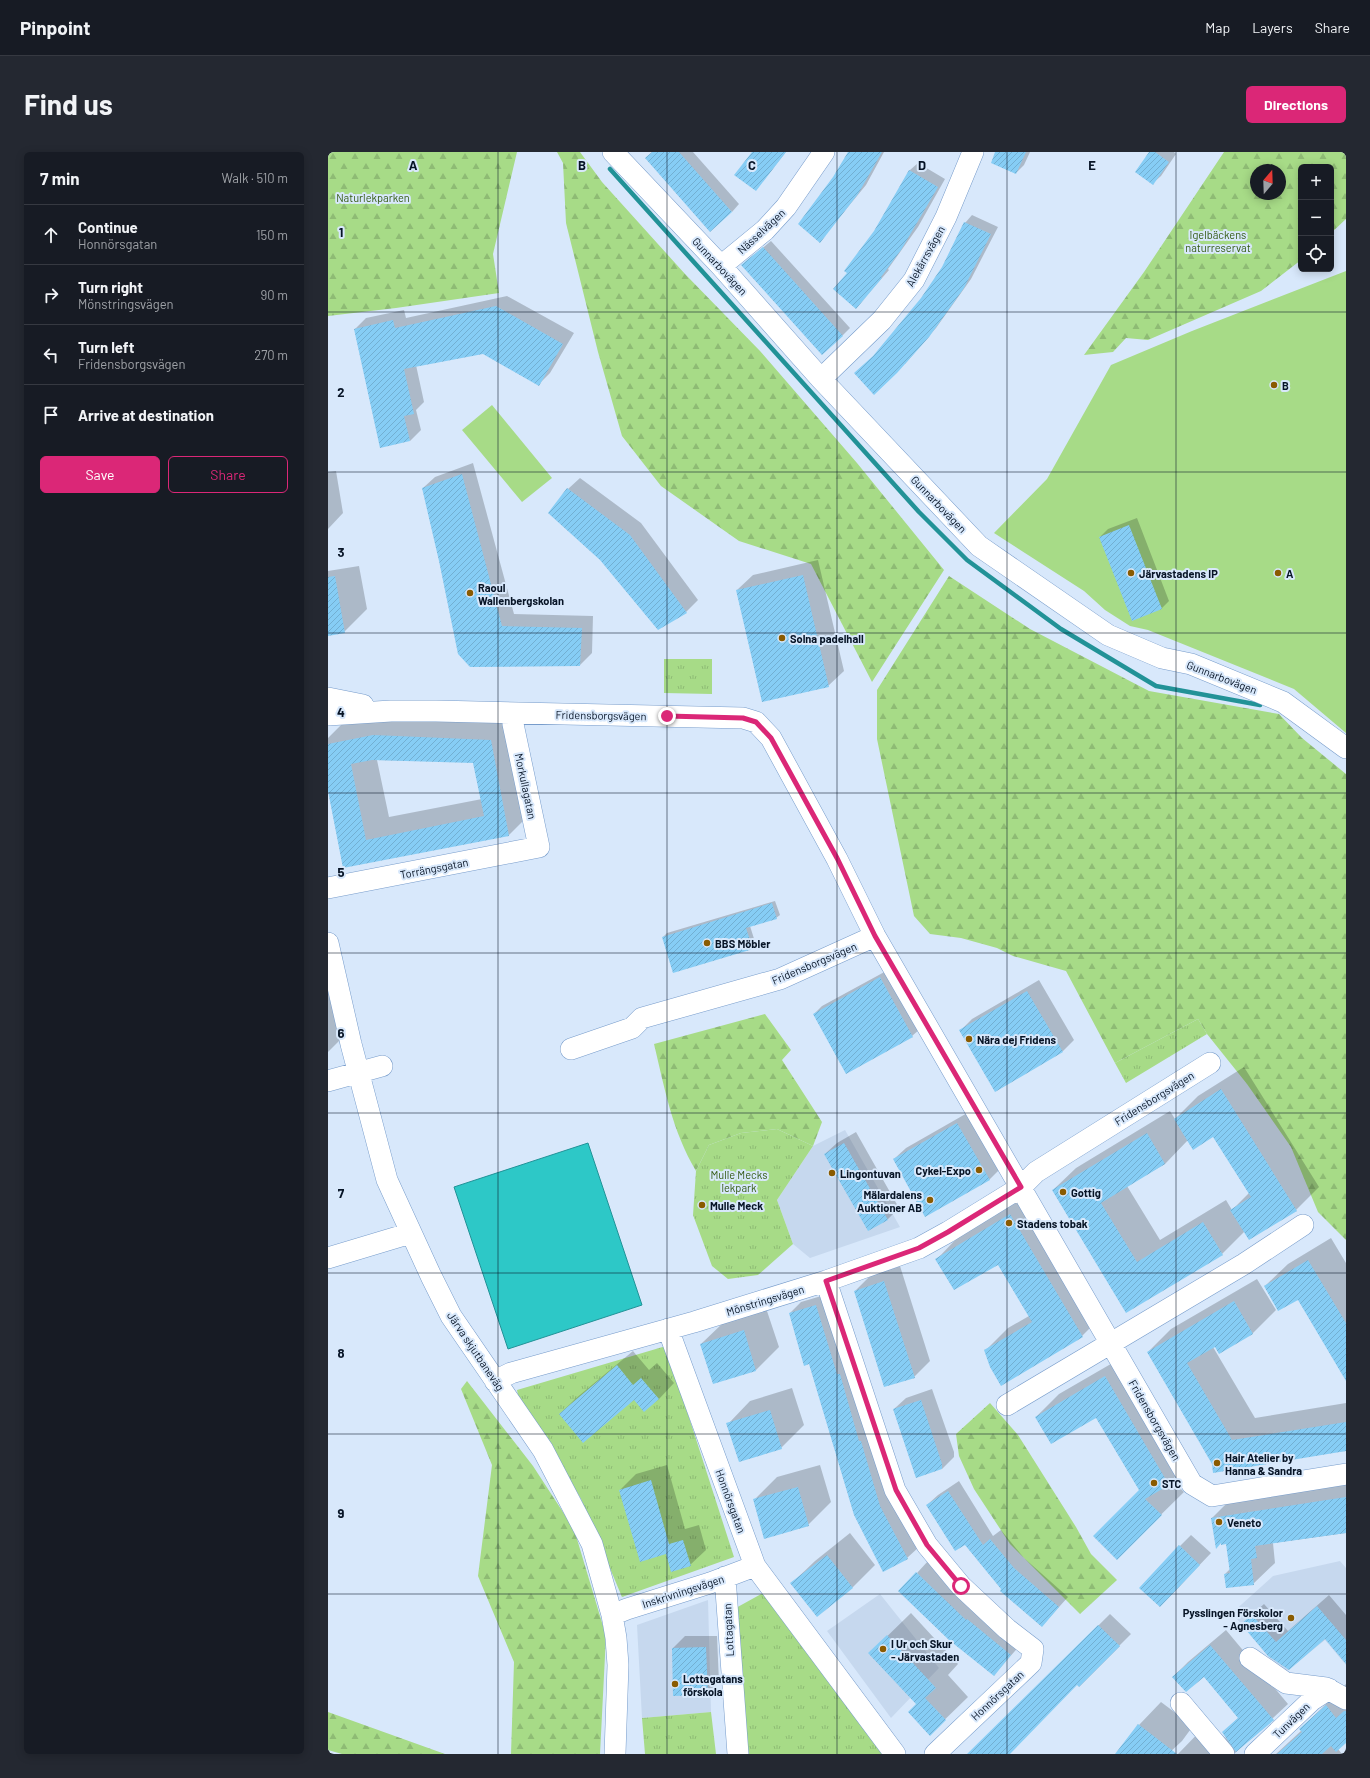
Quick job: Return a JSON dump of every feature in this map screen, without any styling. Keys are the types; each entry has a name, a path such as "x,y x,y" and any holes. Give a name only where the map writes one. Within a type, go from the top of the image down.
{"street":[{"name":"Nässelvägen","path":"721,266 765,230 786,207 824,152"},
{"name":"Alekärrsvägen","path":"821,379 882,320 914,280 946,217 973,152"},
{"name":"Gunnarbovägen","path":"622,156 821,379 979,546 1108,635 1162,658 1183,662 1283,702 1346,748"},
{"name":"Fridensborgsvägen","path":"328,698 391,711"},
{"name":"Fridensborgsvägen","path":"328,714 391,711 743,718 756,722 771,738 837,858 875,936 1192,1484 1212,1496 1346,1474"},
{"name":"Morkullagatan","path":"513,724 539,847"},
{"name":"Torrängsgatan","path":"328,888 539,847"},
{"name":"Fridensborgsvägen","path":"571,1049 632,1028 642,1018 780,979 875,936"},
{"name":"Järva skjutbaneväg","path":"328,943 358,1072 387,1180 451,1316 543,1450 592,1544 612,1615 618,1665 615,1754"},
{"name":"Fridensborgsvägen","path":"1021,1187 1036,1172 1210,1063"},
{"path":"328,1081 382,1066"},
{"name":"Mönstringsvägen","path":"496,1381 511,1373 694,1322 826,1281 919,1248 1021,1187"},
{"path":"1007,1405 1244,1264 1303,1225"},
{"path":"328,1258 411,1233"},
{"name":"Honnörsgatan","path":"826,1281 896,1490 927,1545 961,1586 1007,1629 1032,1649 1031,1663 935,1754"},
{"name":"Honnörsgatan","path":"668,1329 755,1566 895,1754"},
{"name":"Inskrivningsvägen","path":"612,1615 755,1566"},
{"name":"Lottagatan","path":"725,1577 738,1754"},
{"path":"1250,1658 1286,1682 1338,1694"},
{"name":"Tunvägen","path":"1255,1754 1312,1700 1338,1694"},
{"path":"1181,1703 1224,1754"}],"shaded area":[{"name":"Lingontuvan","path":"845,1130 900,1227 810,1258 793,1244 777,1200 813,1146"},
{"path":"588,1143 642,1305 508,1349 454,1187"},
{"name":"Pysslingen Förskolor - Agnesberg","path":"1340,1561 1346,1568 1346,1665 1325,1640 1283,1674 1232,1613 1273,1576"},
{"name":"I Ur och Skur - Järvastaden","path":"880,1594 939,1668 891,1718 827,1631"},
{"name":"Lottagatans förskola","path":"708,1600 711,1712 642,1718 637,1625"}],"green space":[{"name":"Naturlekparken","path":"328,152 517,152 493,254 499,293 328,316"},
{"path":"557,152 580,152 602,182 685,274 760,351 857,463 944,570 872,682 811,564 739,541 661,486 622,436 598,352 566,223 563,163"},
{"name":"Igelbäckens naturreservat","path":"1224,152 1346,152 1346,219 1334,230 1334,164 1298,164 1298,262 1261,291 1148,340 1126,338 1113,352 1084,355 1144,272"},
{"path":"1346,271 1346,733 1294,689 1148,630 1130,626 1105,610 1084,591 994,533 1047,479 1111,365 1192,331"},
{"path":"492,405 552,478 522,502 462,430"},
{"path":"949,576 1030,629 1149,691 1279,714 1302,738 1346,774 1346,1240 1318,1212 1291,1147 1247,1084 1207,1034 1198,1019 1115,1063 1066,971 1013,956 997,948 961,938 930,934 914,916 877,739 877,690"},
{"path":"664,659 712,659 712,694 664,693"},
{"path":"765,1014 791,1050 782,1060 822,1122 813,1146 777,1129 741,1133 709,1145 696,1171 675,1125 654,1044"},
{"path":"1198,1019 1207,1034 1126,1083 1115,1063"},
{"name":"Mulle Mecks lekpark","path":"777,1129 813,1146 777,1200 793,1244 758,1275 728,1279 712,1266 693,1215 696,1171 709,1145 741,1133"},
{"path":"666,1346 734,1557 622,1597 581,1499 535,1420 519,1400 517,1390"},
{"path":"467,1381 533,1466 574,1529 606,1636 600,1754 511,1754 514,1662 478,1576 492,1465 461,1389"},
{"path":"990,1403 1018,1435 1076,1527 1091,1554 1117,1580 1080,1614 1010,1544 974,1489 959,1456 956,1434"},
{"path":"763,1593 883,1754 747,1754 734,1609"},
{"path":"328,1712 445,1754 342,1754 328,1750"},
{"path":"711,1712 716,1754 645,1754 642,1718"}],"building":[{"path":"652,152 679,152 732,212 710,232 645,158"},
{"path":"752,152 786,152 756,191 734,175"},
{"path":"848,152 882,152 858,194 820,243 798,224 833,177"},
{"path":"995,152 1026,152 1016,174 991,163"},
{"path":"1149,152 1155,152 1169,162 1153,185 1135,172"},
{"path":"909,170 938,187 901,250 881,277 882,278 856,309 833,289 847,273 844,271 874,231"},
{"path":"964,222 991,234 964,288 929,337 897,373 874,395 854,373 873,356 921,298 942,267"},
{"path":"763,247 843,336 822,355 741,265"},
{"path":"496,306 563,344 539,386 483,354 404,369 414,414 404,416 410,441 380,448 354,329 393,320 395,328"},
{"name":"Raoul Wallenbergskolan","path":"462,474 502,626 582,628 580,666 470,667 458,654 422,488"},
{"path":"567,488 630,535 687,613 658,630 600,560 548,513"},
{"name":"Järvastadens IP","path":"1129,525 1162,609 1132,621 1099,537"},
{"name":"Solna padelhall","path":"803,575 829,687 762,702 736,590"},
{"path":"335,576 345,633 328,636 328,577"},
{"path":"373,735 491,740 509,836 343,868 328,791 328,744","holes":["372,760 473,763 484,816 366,840 351,764"]},
{"name":"BBS Möbler","path":"772,903 777,919 746,928 753,949 673,973 662,937"},
{"path":"880,977 913,1037 846,1074 813,1014"},
{"path":"1027,991 1063,1052 995,1092 959,1030"},
{"path":"1221,1089 1297,1211 1249,1240 1230,1210 1251,1197 1213,1137 1193,1150 1174,1119"},
{"path":"957,1123 990,1180 925,1217 893,1159"},
{"path":"1147,1133 1165,1164 1101,1203 1137,1262 1203,1222 1223,1255 1126,1313 1052,1190"},
{"path":"844,1143 888,1220 868,1231 824,1154"},
{"path":"1010,1214 1083,1337 1001,1386 990,1367 984,1350 1032,1322 998,1265 954,1290 935,1259"},
{"path":"1308,1260 1346,1323 1346,1381 1298,1300 1278,1311 1264,1286"},
{"path":"884,1281 915,1378 884,1387 854,1291"},
{"path":"1234,1301 1253,1334 1219,1354 1215,1347 1187,1363 1232,1440 1346,1422 1346,1451 1213,1473 1212,1464 1147,1352"},
{"path":"816,1305 837,1374 840,1374 859,1441 861,1441 880,1506 908,1559 883,1572 854,1515 809,1364 804,1366 789,1313"},
{"path":"744,1330 756,1371 713,1384 700,1344"},
{"path":"617,1365 633,1385 641,1378 659,1399 644,1412 634,1400 583,1443 559,1414"},
{"path":"1105,1376 1169,1485 1145,1499 1162,1515 1117,1560 1093,1536 1139,1490 1096,1418 1051,1444 1035,1417"},
{"path":"921,1400 942,1464 942,1469 916,1478 893,1409"},
{"path":"770,1410 782,1449 739,1462 726,1423"},
{"path":"651,1480 669,1544 683,1540 691,1566 671,1572 666,1554 640,1562 619,1490"},
{"path":"798,1487 809,1526 764,1539 753,1499"},
{"path":"948,1491 983,1545 990,1539 1014,1568 1059,1607 1042,1627 1000,1591 1001,1589 965,1545 955,1551 926,1505"},
{"path":"1346,1497 1346,1533 1255,1546 1257,1558 1251,1559 1254,1585 1226,1588 1224,1574 1230,1573 1226,1544 1221,1545 1221,1543 1216,1549 1211,1518"},
{"path":"1179,1545 1200,1565 1160,1607 1139,1588"},
{"path":"827,1555 853,1588 817,1617 790,1583"},
{"path":"916,1572 966,1620 967,1619 1011,1655 994,1676 949,1640 898,1591"},
{"path":"1317,1606 1346,1640 1346,1664 1325,1639 1289,1670 1268,1656 1241,1624 1252,1615 1276,1642"},
{"path":"1098,1625 1120,1646 1079,1687 1077,1685 1010,1754 967,1754"},
{"path":"887,1635 936,1688 925,1698 946,1720 930,1736 908,1712 916,1704 868,1653"},
{"path":"1210,1645 1274,1720 1236,1752 1222,1732 1238,1718 1204,1677 1186,1692 1172,1677"},
{"path":"706,1647 708,1695 673,1696 672,1648"},
{"path":"1326,1705 1336,1718 1346,1711 1346,1743 1336,1752 1331,1746 1322,1754 1277,1754 1302,1732 1299,1729"},
{"path":"1138,1724 1177,1754 1115,1754"}],"waterway":[{"path":"610,169 919,512 967,560 1061,629 1156,686 1260,705"}],"place":[{"name":"B","path":"1274,385"},
{"name":"Järvastadens IP","path":"1131,573"},
{"name":"A","path":"1278,573"},
{"name":"Raoul Wallenbergskolan","path":"470,593"},
{"name":"Solna padelhall","path":"782,638"},
{"name":"BBS Möbler","path":"707,943"},
{"name":"Nära dej Fridens","path":"969,1039"},
{"name":"Cykel-Expo","path":"979,1170"},
{"name":"Lingontuvan","path":"832,1173"},
{"name":"Gottig","path":"1063,1192"},
{"name":"Mälardalens Auktioner AB","path":"930,1200"},
{"name":"Mulle Meck","path":"702,1205"},
{"name":"Stadens tobak","path":"1009,1223"},
{"name":"Hair Atelier by Hanna & Sandra","path":"1217,1463"},
{"name":"STC","path":"1154,1483"},
{"name":"Veneto","path":"1219,1522"},
{"name":"Pysslingen Förskolor - Agnesberg","path":"1291,1618"},
{"name":"I Ur och Skur - Järvastaden","path":"883,1649"},
{"name":"Lottagatans förskola","path":"675,1684"}],"route":[{"path":"667,716 743,718 756,722 771,738 837,858 875,936 1021,1187 919,1248 826,1281 896,1490 927,1545 961,1586"}]}
